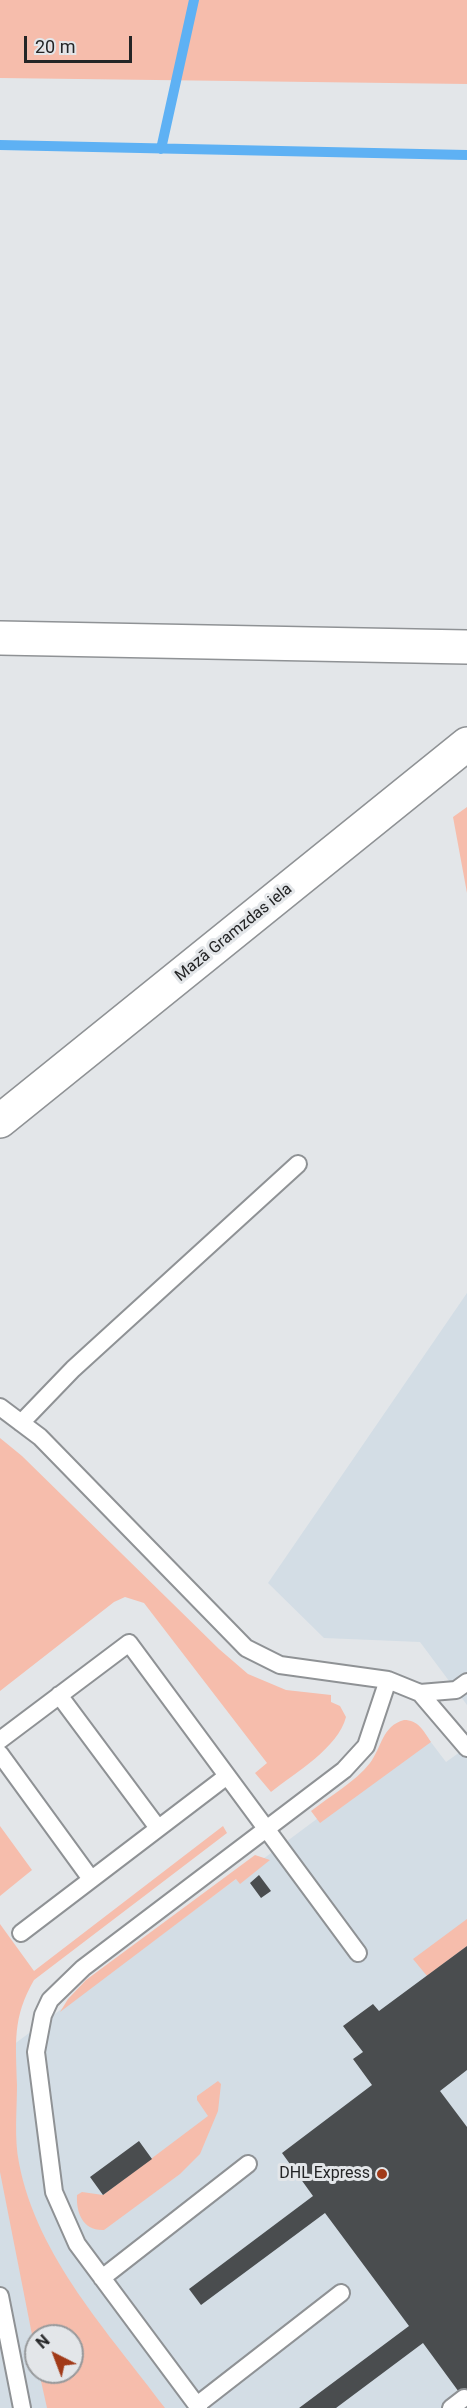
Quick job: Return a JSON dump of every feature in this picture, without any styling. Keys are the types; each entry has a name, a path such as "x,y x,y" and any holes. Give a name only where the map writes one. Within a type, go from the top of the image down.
{"street":[{"path":"0,638 467,647"},
{"name":"Mazā Gramzdas iela","path":"0,1121 467,744"}],"lane":[{"path":"21,1423 74,1369 298,1164"},
{"path":"0,1407 40,1437 246,1648 280,1665 388,1680 420,1693 456,1690 467,1682"},
{"path":"0,1740 129,1643 358,1953"},
{"path":"341,2293 198,2407 77,2244 54,2192 36,2052 43,2015 50,2000 82,1968 344,1770 366,1746 388,1680"},
{"path":"420,1693 467,1748"},
{"path":"59,1695 158,1828"},
{"path":"0,1754 91,1879"},
{"path":"21,1933 227,1776"},
{"path":"102,2278 248,2164"},
{"path":"0,2296 22,2408"}],"shaded area":[{"path":"0,0 467,0 467,84 0,78"},
{"path":"467,807 467,893 453,817"},
{"path":"467,1293 467,1705 420,1642 324,1638 268,1583"},
{"path":"0,1438 22,1456 219,1649 248,1674 286,1690 331,1695 331,1702 340,1706 346,1717 342,1728 325,1749 271,1792 255,1773 267,1763 144,1603 125,1597 114,1602 0,1691"},
{"path":"404,1720 417,1724 431,1742 320,1823 311,1811 364,1770 391,1727"},
{"path":"427,1737 446,1762 467,1747 467,2408 0,2408 0,1967 9,2048"},
{"path":"0,1826 32,1870 0,1896"},
{"path":"223,1826 227,1833 34,1980 22,2007 17,2031 17,2153 28,2197 58,2262 78,2293 165,2408 47,2408 42,2384 84,2384 84,2324 30,2324 0,2172 0,1924 34,1971"},
{"path":"255,1855 270,1860 240,1884 236,1879 60,2012 68,1999 86,1980"},
{"path":"467,1919 467,1946 427,1976 413,1959"},
{"path":"218,2081 221,2084 218,2111 200,2154 180,2174 104,2230 97,2230 86,2224 78,2208 77,2195 82,2192 103,2195 208,2116 197,2100 197,2096"}],"building":[{"path":"259,1875 271,1891 261,1898 250,1883"},
{"name":"DHL Express","path":"467,1946 467,2070 440,2091 467,2127 467,2403 423,2343 336,2408 299,2408 409,2326 325,2213 201,2305 189,2289 313,2196 282,2153 372,2085 353,2059 363,2052 343,2026 373,2004 379,2011"},
{"path":"139,2141 152,2159 103,2195 90,2177"}],"waterway":[{"path":"161,149 194,0"},
{"path":"0,145 467,155"}],"place":[{"name":"DHL Express","path":"382,2174"}]}
